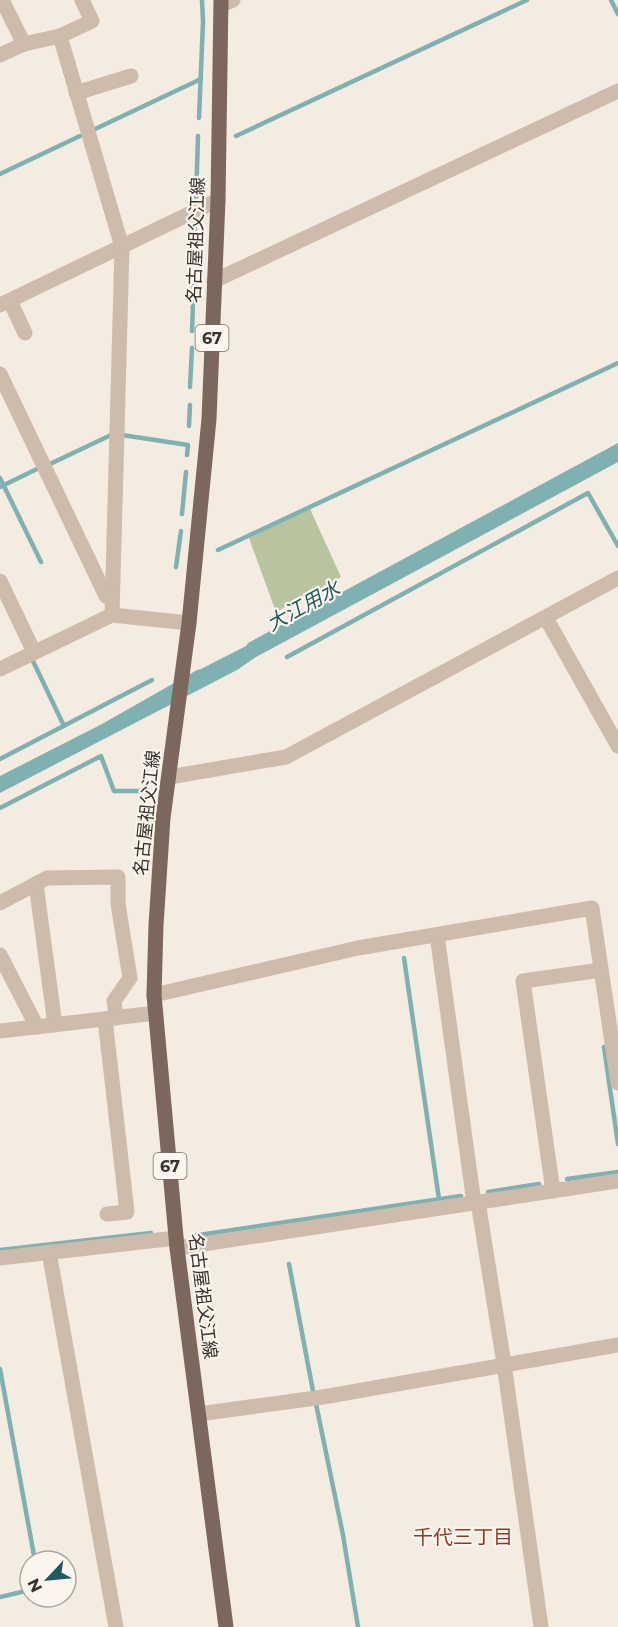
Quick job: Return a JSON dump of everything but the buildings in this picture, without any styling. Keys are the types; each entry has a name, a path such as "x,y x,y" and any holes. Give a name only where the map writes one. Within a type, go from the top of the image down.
{"main road":[{"name":"名古屋祖父江線","path":"225,2 209,419 189,623 163,818 154,995 177,1243 226,1627"}],"street":[{"path":"2,0 24,44"},
{"path":"0,55 24,44 60,36 92,21 85,1"},
{"path":"60,36 122,248 112,615"},
{"path":"76,93 131,76"},
{"path":"214,280 618,91"},
{"path":"25,333 5,303 218,200"},
{"path":"0,374 106,596 112,596"},
{"path":"169,777 286,757 618,578"},
{"path":"0,580 34,652"},
{"path":"0,669 112,615 189,623"},
{"path":"546,618 618,746"},
{"path":"0,903 47,878 118,877 118,904 130,978 114,1002 110,1018 126,1212 107,1214"},
{"path":"36,884 55,1025"},
{"path":"154,995 358,948 592,908 601,970 611,988 618,1083"},
{"path":"437,935 476,1203 504,1364 541,1627"},
{"path":"0,955 37,1027"},
{"path":"553,1191 523,981 601,970"},
{"path":"0,1031 156,1013"},
{"path":"0,1258 49,1252 177,1243 476,1203 618,1181"},
{"path":"49,1252 116,1627"},
{"path":"199,1414 323,1397 618,1346"}],"green space":[{"path":"310,509 341,577 276,612 249,538"}],"water":[{"path":"618,443 618,462 256,657 237,670 0,793 0,776 102,724 197,670 246,646"}],"waterway":[{"path":"199,118 202,0"},
{"path":"236,136 527,0"},
{"path":"611,0 618,14"},
{"path":"93,130 201,79"},
{"path":"0,174 80,136"},
{"path":"196,200 198,136"},
{"path":"194,258 195,222"},
{"path":"192,331 194,275"},
{"path":"190,387 192,348"},
{"path":"218,550 618,363"},
{"path":"189,426 190,405"},
{"path":"50,464 111,435"},
{"path":"122,435 188,445 187,455"},
{"path":"0,487 39,468"},
{"path":"182,514 186,472"},
{"path":"0,478 41,562"},
{"path":"287,657 588,493 618,546"},
{"path":"176,567 181,531"},
{"path":"32,659 64,726"},
{"path":"0,759 152,680"},
{"path":"0,808 101,756 114,791 146,791"},
{"path":"404,958 439,1199"},
{"path":"604,1047 618,1144"},
{"path":"567,1179 618,1172"},
{"path":"488,1192 539,1184"},
{"path":"192,1236 461,1196"},
{"path":"0,1250 151,1233"},
{"path":"289,1264 313,1391"},
{"path":"0,1369 33,1549"},
{"path":"316,1404 343,1535 358,1627"},
{"path":"0,1597 18,1593"}],"district":[{"name":"千代三丁目","path":"463,1537"}],"water label":[{"name":"大江用水","path":"303,606"}]}
